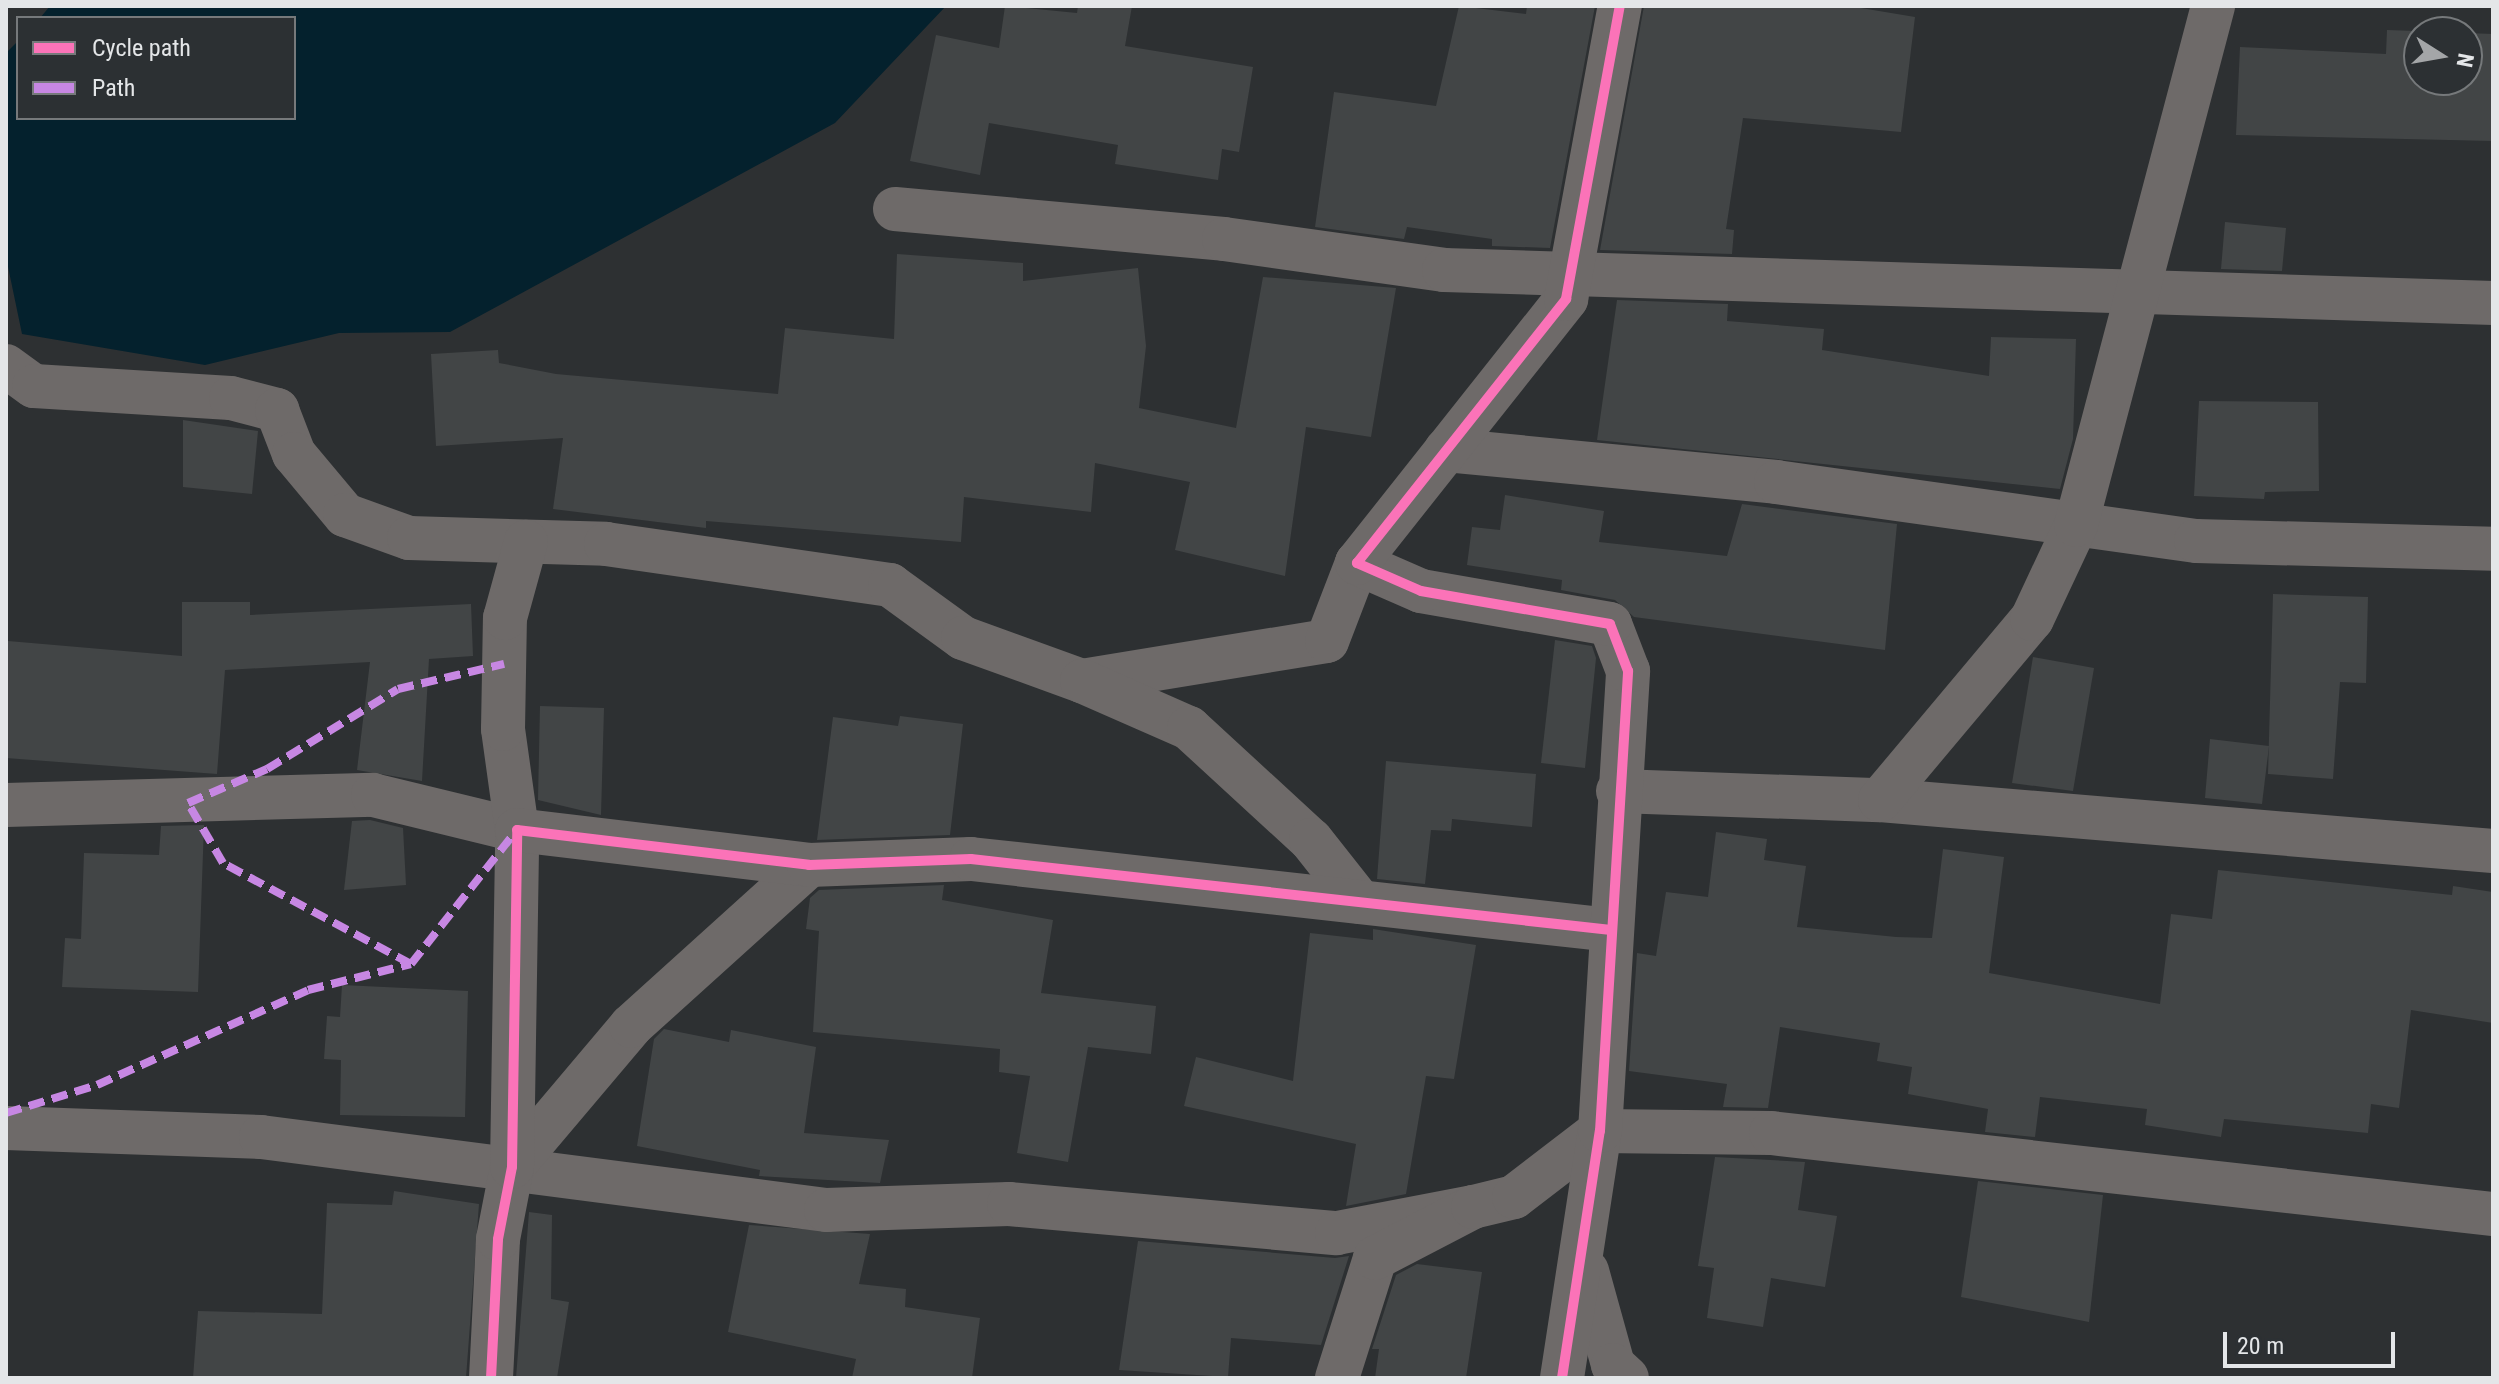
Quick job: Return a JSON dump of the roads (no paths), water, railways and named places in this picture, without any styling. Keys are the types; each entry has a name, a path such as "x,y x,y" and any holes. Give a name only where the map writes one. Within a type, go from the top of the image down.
{"street":[{"path":"1082,681 1327,641 1357,563 1566,299 1620,6"},
{"path":"1880,800 2032,619 2076,525 2213,6"},
{"path":"895,209 1569,278 2493,303"},
{"path":"15,383 231,398 277,410 294,454 345,515 409,538 606,544 890,585 963,638 1082,681 1189,728 1311,840 1360,902"},
{"path":"1446,450 1776,482 2196,541 2493,549"},
{"path":"491,1378 498,1239 512,1167 517,830 503,729 505,618 526,542"},
{"path":"1357,563 1421,591 1610,624 1628,671 1618,791 1600,1131 1585,1261 1562,1378"},
{"path":"1618,791 1880,800 2493,851"},
{"path":"6,805 373,795 517,830 809,865 971,859 1611,930"},
{"path":"512,1167 631,1026 809,865"},
{"path":"6,1128 261,1137 512,1167 826,1210 1009,1204 1337,1233 1514,1197 1600,1131 1771,1133 2493,1214"},
{"path":"1337,1378 1375,1258 1473,1207"},
{"path":"1585,1261 1619,1374"}],"water":[{"path":"50,6 946,6 835,123 450,332 339,333 205,365 22,334 6,257 6,53 16,43 16,120 296,120 296,16 42,16"}]}
